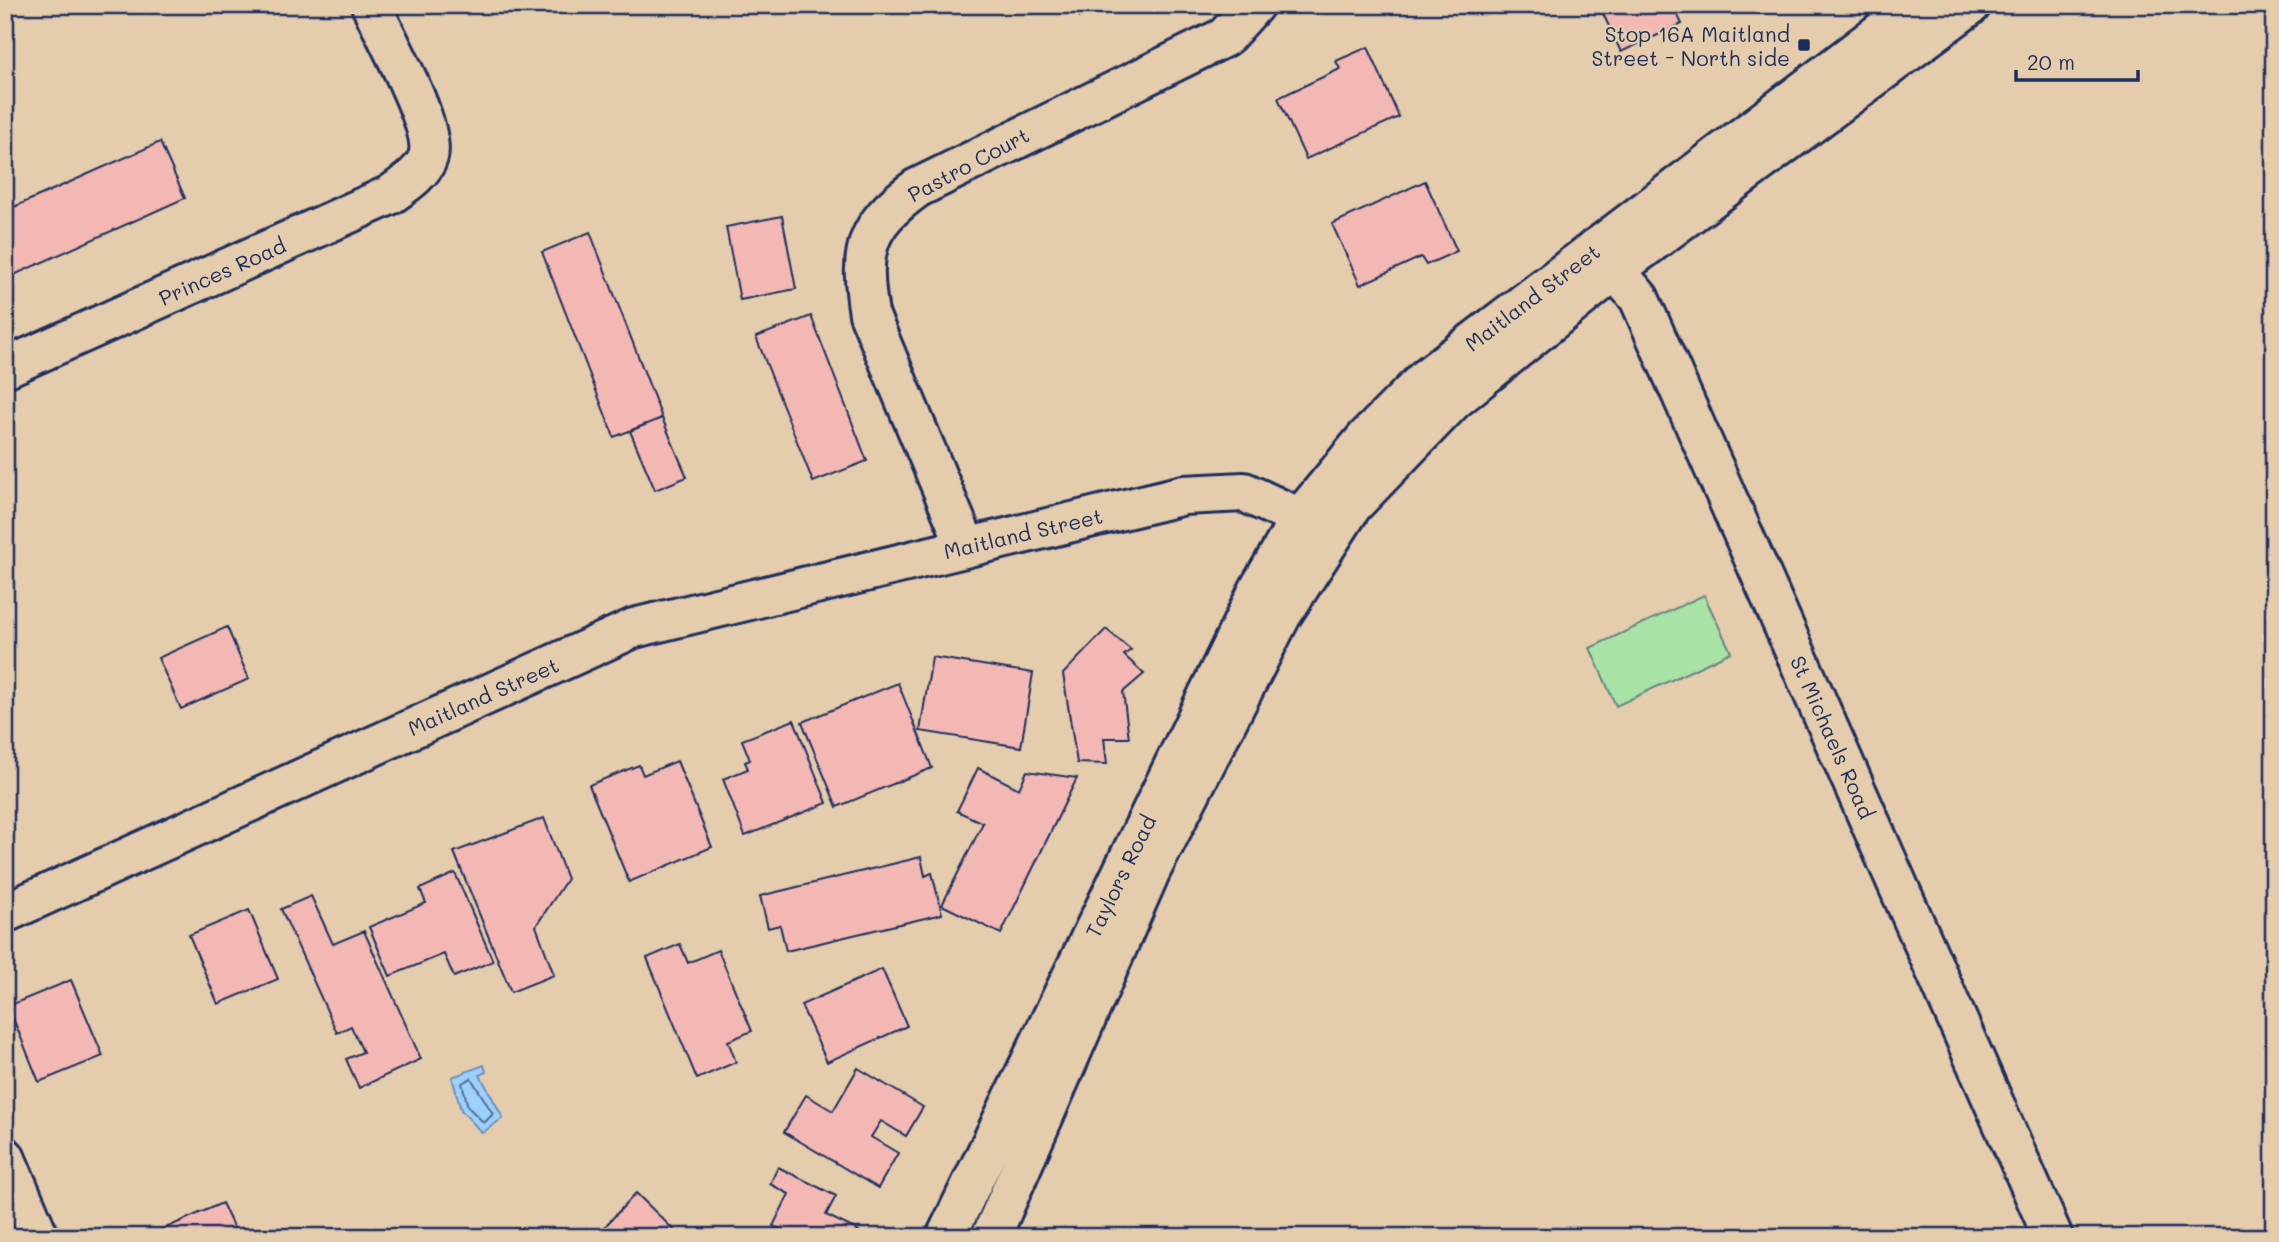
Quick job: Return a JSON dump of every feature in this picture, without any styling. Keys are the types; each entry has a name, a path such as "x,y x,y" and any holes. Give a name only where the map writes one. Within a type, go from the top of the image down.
{"street":[{"name":"Princes Road","path":"5,368 390,195 413,178 428,159 429,132 371,5"},
{"name":"Pastro Court","path":"966,546 869,314 863,278 868,242 887,210 917,188 1225,37 1254,5"},
{"name":"Maitland Street","path":"1281,616 1352,506 1453,401 1605,259 1916,5"},
{"name":"Maitland Street","path":"5,913 634,628 1184,495 1244,492 1300,518 1366,438 1427,377 1605,259 1971,5"},
{"name":"St Michaels Road","path":"1605,259 1639,298 2053,1237"},
{"name":"Taylors Road","path":"946,1237 1259,589 1300,518"},
{"name":"Taylors Road","path":"991,1237 1151,870 1281,616"},
{"path":"5,1157 39,1237"}],"green space":[{"path":"1704,595 1731,652 1616,706 1590,648"}],"water":[{"path":"484,1065 486,1072 480,1075 503,1118 482,1133 461,1110 452,1077"}],"building":[{"path":"1075,5 1106,5 1080,17"},
{"path":"1599,5 1673,5 1682,24 1621,52"},
{"path":"1368,47 1399,117 1306,159 1278,98 1340,69 1336,61"},
{"path":"160,142 185,198 5,279 5,211"},
{"path":"1425,181 1457,251 1426,265 1421,257 1360,285 1332,224"},
{"path":"782,216 796,289 740,300 726,227"},
{"path":"590,232 662,418 614,437 542,252"},
{"path":"811,316 867,461 813,482 756,337"},
{"path":"662,418 687,477 655,490 630,431"},
{"path":"227,627 249,679 181,709 158,658"},
{"path":"1106,629 1131,650 1124,655 1144,674 1123,692 1129,738 1104,738 1107,764 1077,763 1063,674"},
{"path":"932,657 1033,673 1021,747 920,731"},
{"path":"898,683 932,768 837,807 802,722"},
{"path":"794,720 827,803 745,836 723,779 748,769 745,762 750,760 742,740"},
{"path":"677,761 712,847 629,882 589,785 639,765 643,775"},
{"path":"978,768 1019,789 1027,771 1077,778 1001,934 942,905 983,823 957,811"},
{"path":"544,818 567,879 536,926 554,975 511,992 454,852"},
{"path":"921,857 925,876 932,873 942,914 786,951 780,925 768,928 760,896"},
{"path":"455,873 493,961 454,977 444,954 390,976 369,927 426,903 420,889"},
{"path":"311,896 333,944 364,931 421,1059 359,1088 346,1059 363,1052 351,1026 337,1033 281,909"},
{"path":"249,910 278,979 218,1004 189,935"},
{"path":"680,944 688,963 718,950 752,1031 728,1041 736,1062 697,1079 647,958"},
{"path":"882,969 907,1026 827,1062 801,1005"},
{"path":"71,980 103,1056 39,1082 8,1006"},
{"path":"858,1068 923,1107 906,1136 881,1121 871,1137 898,1153 878,1188 784,1132 806,1095 833,1111"},
{"path":"778,1167 836,1196 826,1215 859,1231 856,1237 786,1237 788,1233 773,1226 789,1194 770,1184"},
{"path":"636,1193 681,1237 595,1237"},
{"path":"222,1203 238,1237 153,1237 152,1234"}],"place":[{"name":"Stop 16A Maitland Street - North side","path":"1804,45"}]}
